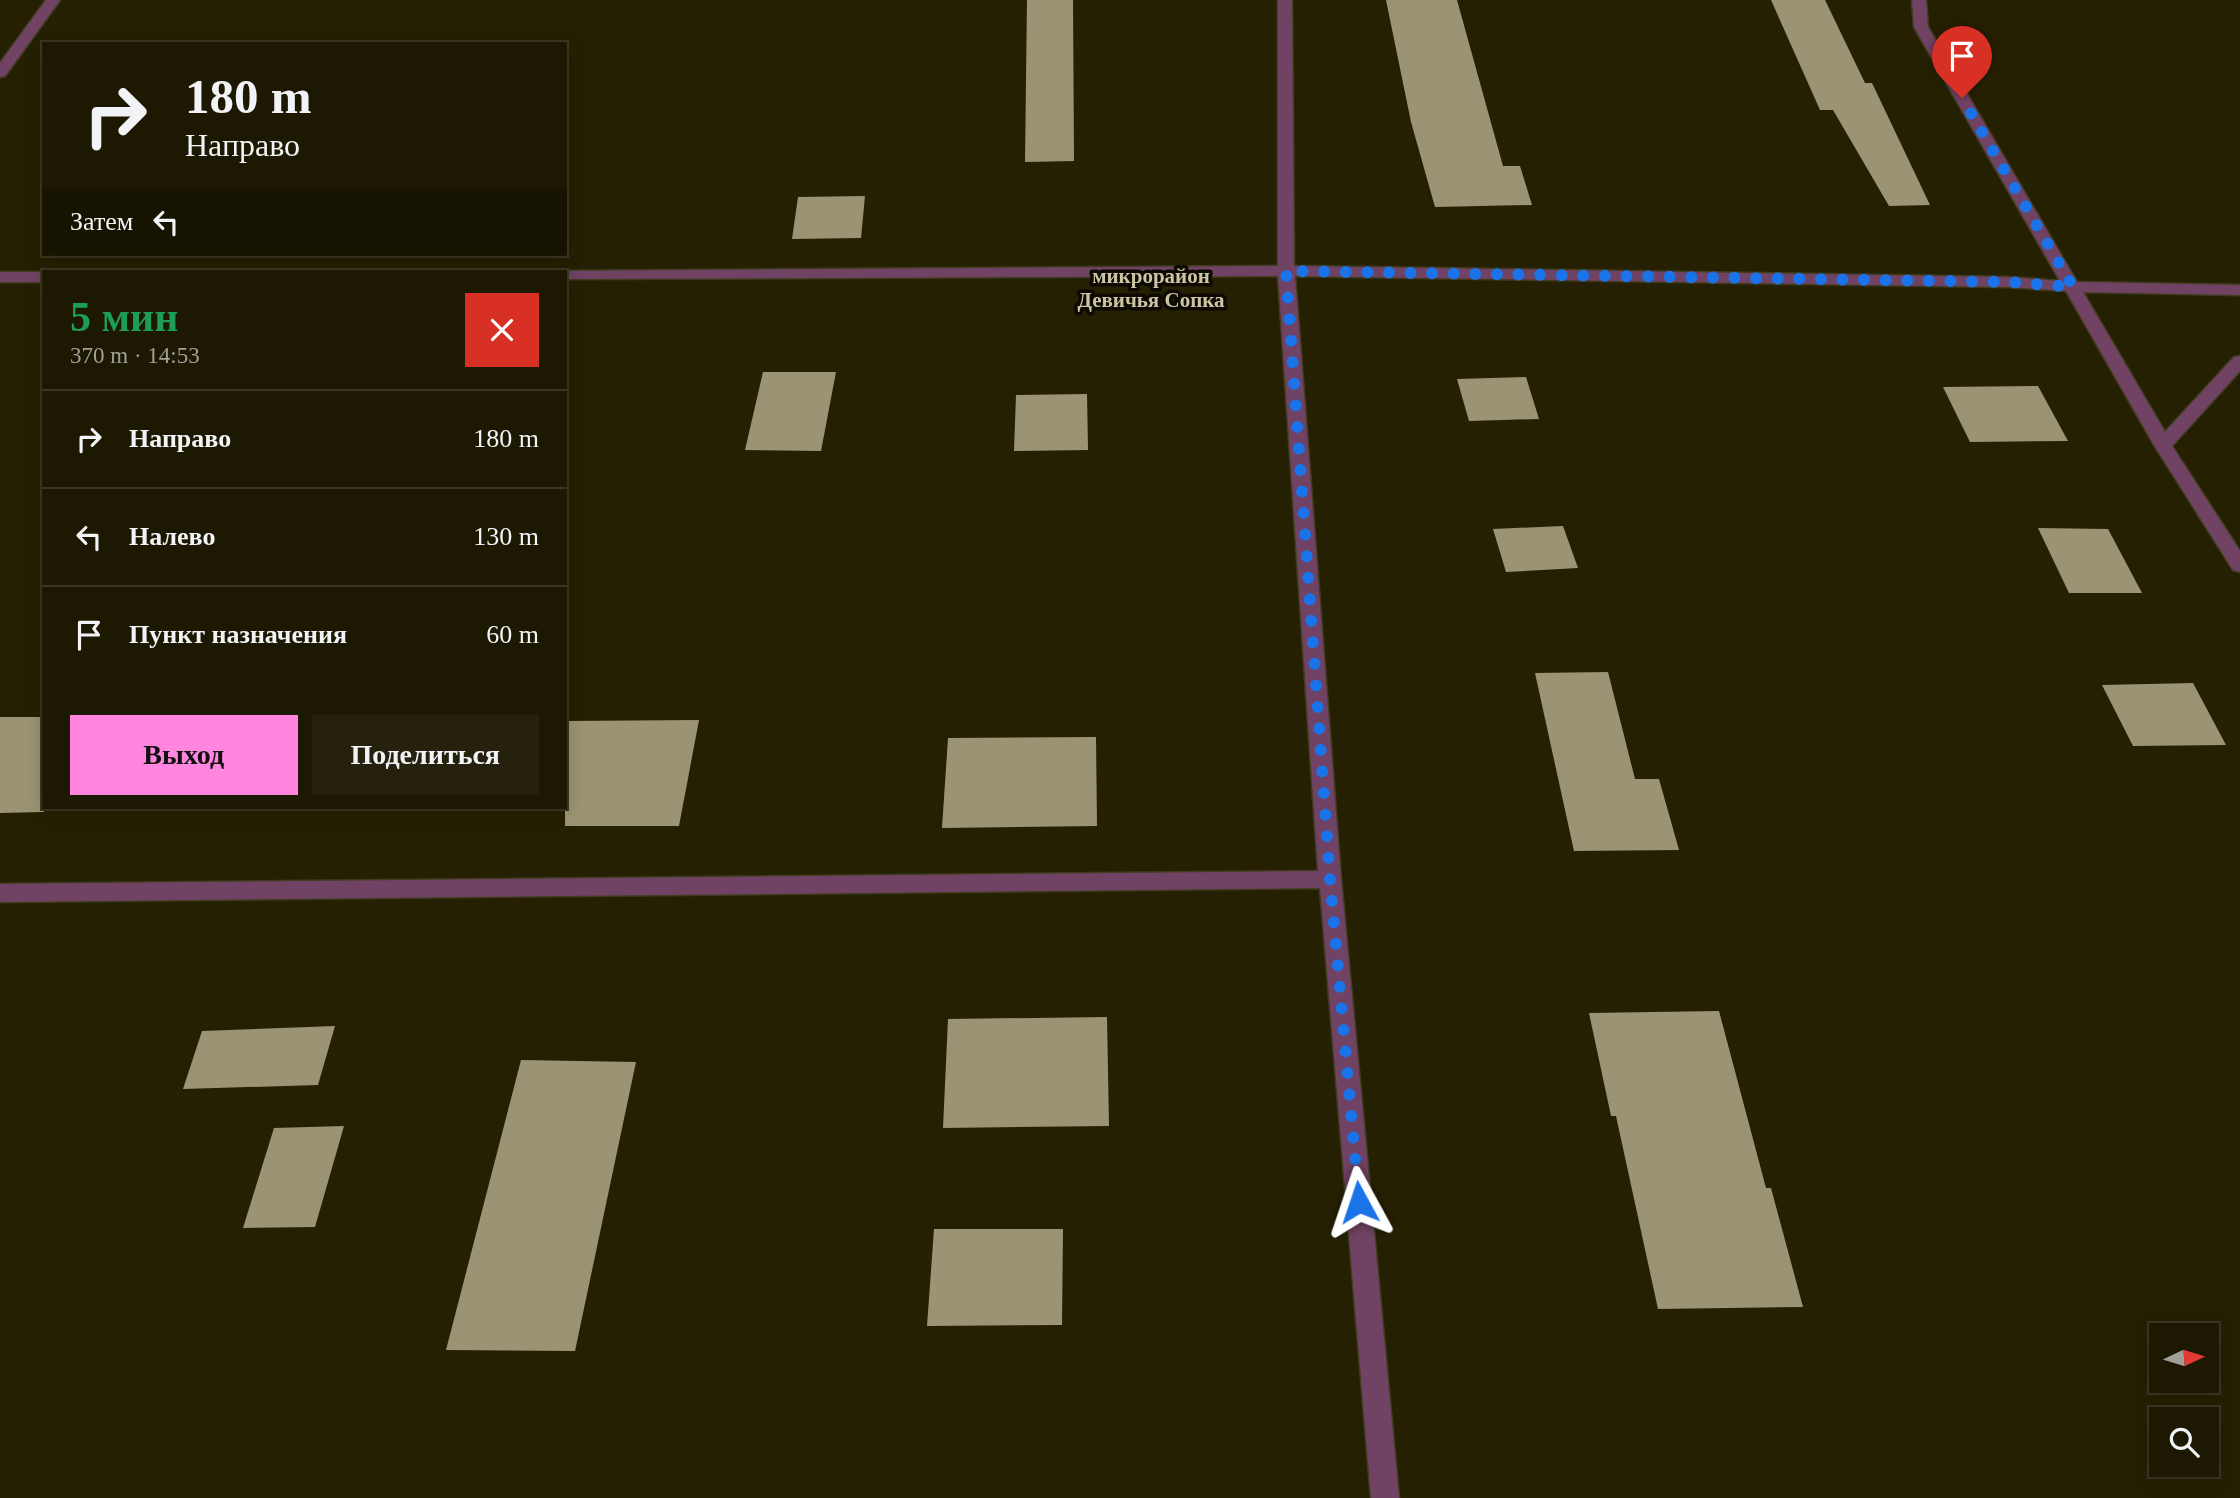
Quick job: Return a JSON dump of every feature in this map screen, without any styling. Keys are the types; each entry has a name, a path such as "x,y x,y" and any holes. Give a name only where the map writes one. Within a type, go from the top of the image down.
{"street":[{"path":"0,73 53,0"},
{"path":"1285,0 1286,271 1330,879 1385,1498"},
{"path":"1919,0 1921,27 2163,445 2240,566"},
{"path":"0,47 19,47"},
{"path":"567,274 1286,271 2008,282 2073,287 2240,290"},
{"path":"0,277 42,277"},
{"path":"2163,445 2240,361"},
{"path":"0,893 1330,879"}],"building":[{"path":"1027,0 1073,0 1074,161 1025,162"},
{"path":"1386,0 1457,0 1503,166 1520,166 1532,205 1435,207 1411,122"},
{"path":"1771,0 1825,0 1865,83 1872,83 1930,205 1889,206 1833,110 1820,110"},
{"path":"865,196 861,238 792,239 798,197"},
{"path":"763,372 836,372 821,451 745,450"},
{"path":"1526,377 1539,419 1469,421 1457,379"},
{"path":"2038,386 2068,441 1970,442 1943,387"},
{"path":"1087,394 1088,450 1014,451 1016,395"},
{"path":"1563,526 1578,568 1506,572 1493,529"},
{"path":"2038,528 2108,529 2142,593 2069,593"},
{"path":"1608,672 1635,779 1659,779 1679,850 1574,851 1535,673"},
{"path":"2193,683 2226,745 2133,746 2102,685"},
{"path":"0,717 42,717 44,812 0,813"},
{"path":"699,720 679,826 565,826 567,721"},
{"path":"1096,737 1097,826 942,828 948,738"},
{"path":"1719,1011 1766,1188 1771,1188 1803,1307 1658,1309 1616,1116 1611,1116 1589,1013"},
{"path":"1107,1017 1109,1126 943,1128 948,1019"},
{"path":"335,1026 318,1085 183,1089 202,1031"},
{"path":"521,1060 636,1062 575,1351 446,1350"},
{"path":"344,1126 315,1227 243,1228 274,1128"},
{"path":"934,1229 1063,1229 1062,1325 927,1326"}],"district":[{"name":"микрорайон Девичья Сопка","path":"1151,288"}],"route":[{"path":"1359,1202 1330,879 1286,271 2008,282 2073,287 1962,98"}]}
